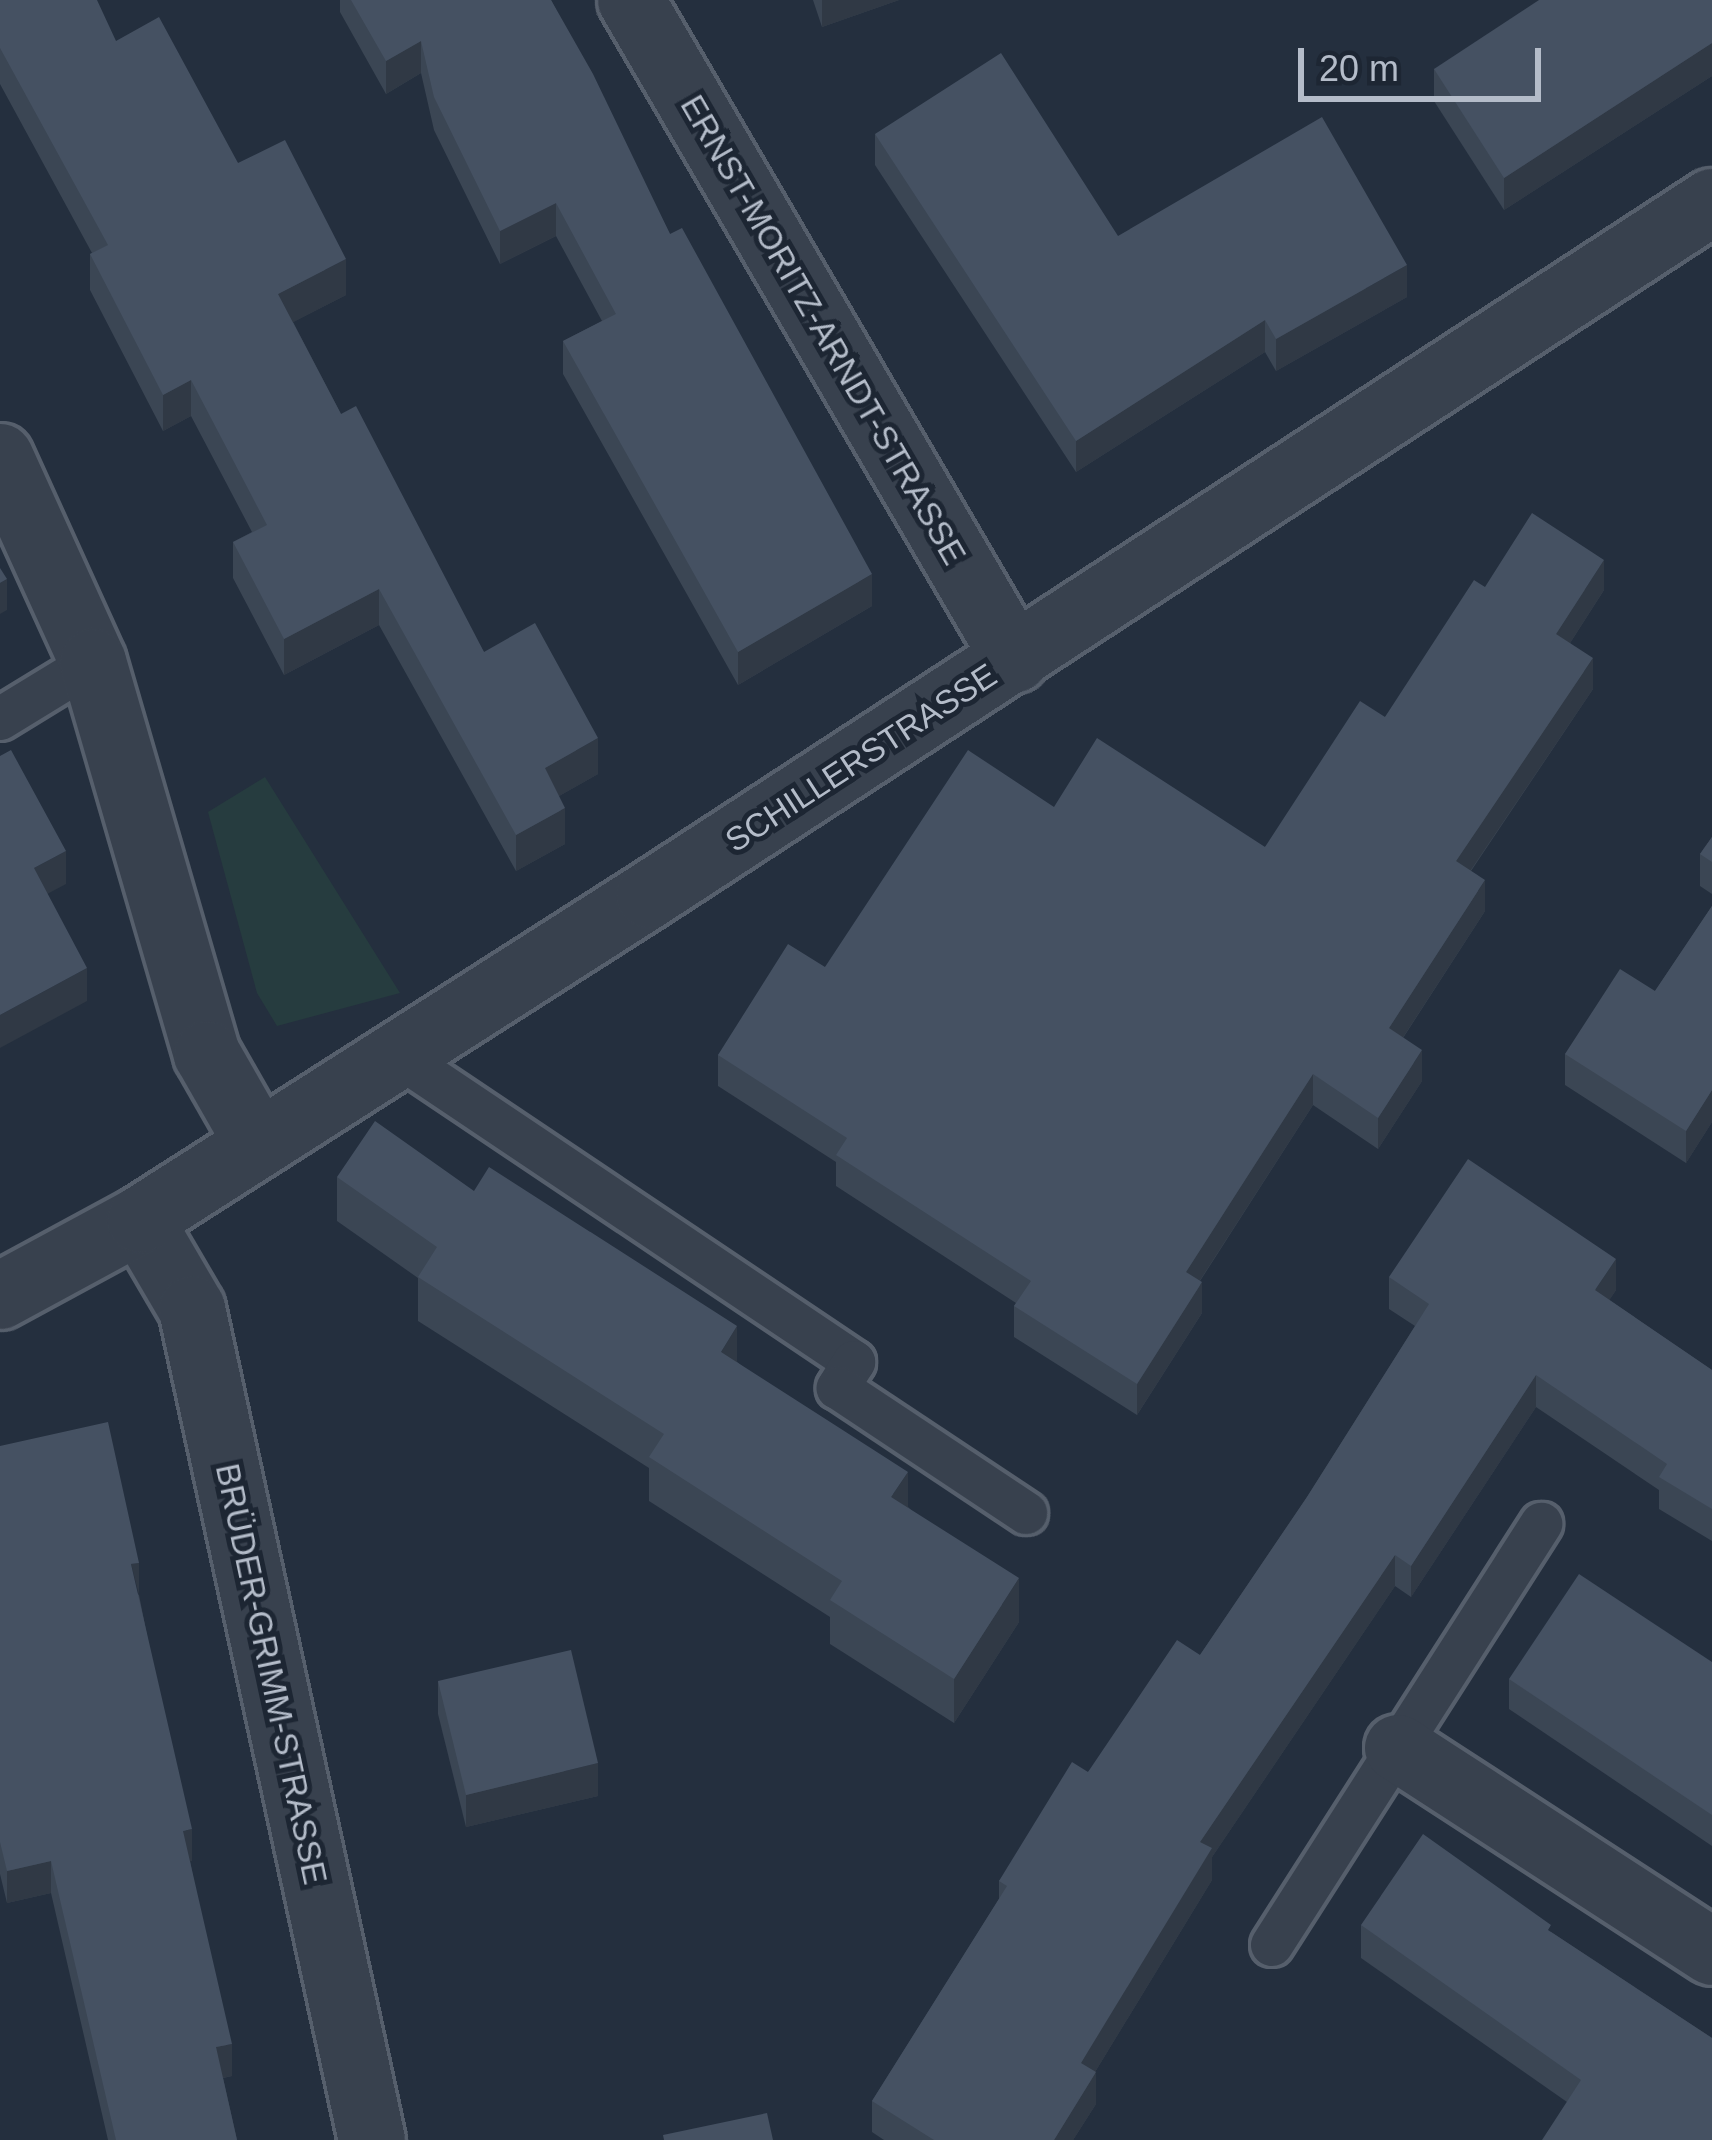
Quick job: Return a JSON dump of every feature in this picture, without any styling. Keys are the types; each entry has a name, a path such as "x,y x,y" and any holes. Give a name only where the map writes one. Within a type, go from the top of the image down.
{"street":[{"name":"ERNST-MORITZ-ARNDT-STRASSE","path":"632,0 1015,659"},
{"name":"SCHILLERSTRASSE","path":"0,1296 140,1220 256,1140 1015,659 1712,202"},
{"path":"0,457 93,662 207,1054 256,1140"},
{"name":"BRÜDER-GRIMM-STRASSE","path":"140,1220 191,1309 372,2140"},
{"path":"1398,1748 1712,1952"}],"lane":[{"path":"0,719 93,662"},
{"path":"395,1054 854,1362 838,1388 1026,1514"},
{"path":"1272,1945 1541,1524"}],"green space":[{"path":"265,777 400,993 277,1026 257,993 208,812"}],"building":[{"path":"0,0 97,0 116,41 159,17 238,163 285,140 346,259 278,294 341,414 356,406 484,652 535,623 598,738 545,768 565,808 516,835 379,589 284,639 233,542 267,525 191,380 163,395 90,254 108,245 0,48"},
{"path":"351,0 551,0 593,74 670,234 682,228 872,574 738,652 563,341 616,314 556,203 500,231 434,97 421,41 386,61"},
{"path":"1539,0 1712,0 1712,43 1504,178 1434,69"},
{"path":"1001,53 1118,236 1322,117 1407,265 1276,339 1265,320 1076,441 875,134"},
{"path":"1532,513 1604,560 1556,634 1593,658 1456,861 1485,880 1389,1028 1422,1050 1378,1118 1313,1074 1186,1272 1202,1282 1137,1384 1014,1306 1031,1281 836,1155 847,1138 718,1055 788,944 825,967 968,750 1054,807 1097,738 1265,847 1360,701 1385,717 1474,580 1485,587"},
{"path":"11,750 66,851 34,868 87,968 0,1015 0,756"},
{"path":"1712,837 1712,862 1700,854"},
{"path":"1712,906 1712,1090 1686,1131 1565,1054 1620,969 1655,991"},
{"path":"375,1121 474,1191 489,1167 737,1326 721,1352 908,1472 891,1497 1019,1578 954,1679 830,1600 842,1581 649,1457 664,1434 418,1277 437,1247 337,1177"},
{"path":"1468,1159 1616,1259 1595,1290 1712,1370 1712,1509 1659,1477 1667,1464 1536,1375 1411,1566 1395,1555 1200,1842 1212,1848 1081,2063 1096,2072 1054,2140 934,2140 872,2101 1007,1886 999,1881 1072,1762 1088,1772 1177,1640 1200,1655 1307,1497 1429,1304 1389,1277"},
{"path":"108,1422 139,1563 131,1564 192,1829 183,1831 232,2044 216,2047 237,2140 116,2140 51,1861 7,1871 0,1842 0,1446"},
{"path":"1579,1574 1712,1662 1712,1815 1509,1679"},
{"path":"571,1650 598,1763 466,1795 438,1681"},
{"path":"1423,1834 1551,1925 1548,1930 1712,2038 1712,2140 1542,2140 1581,2080 1361,1925"},
{"path":"767,2113 773,2140 664,2140 663,2135"}]}
